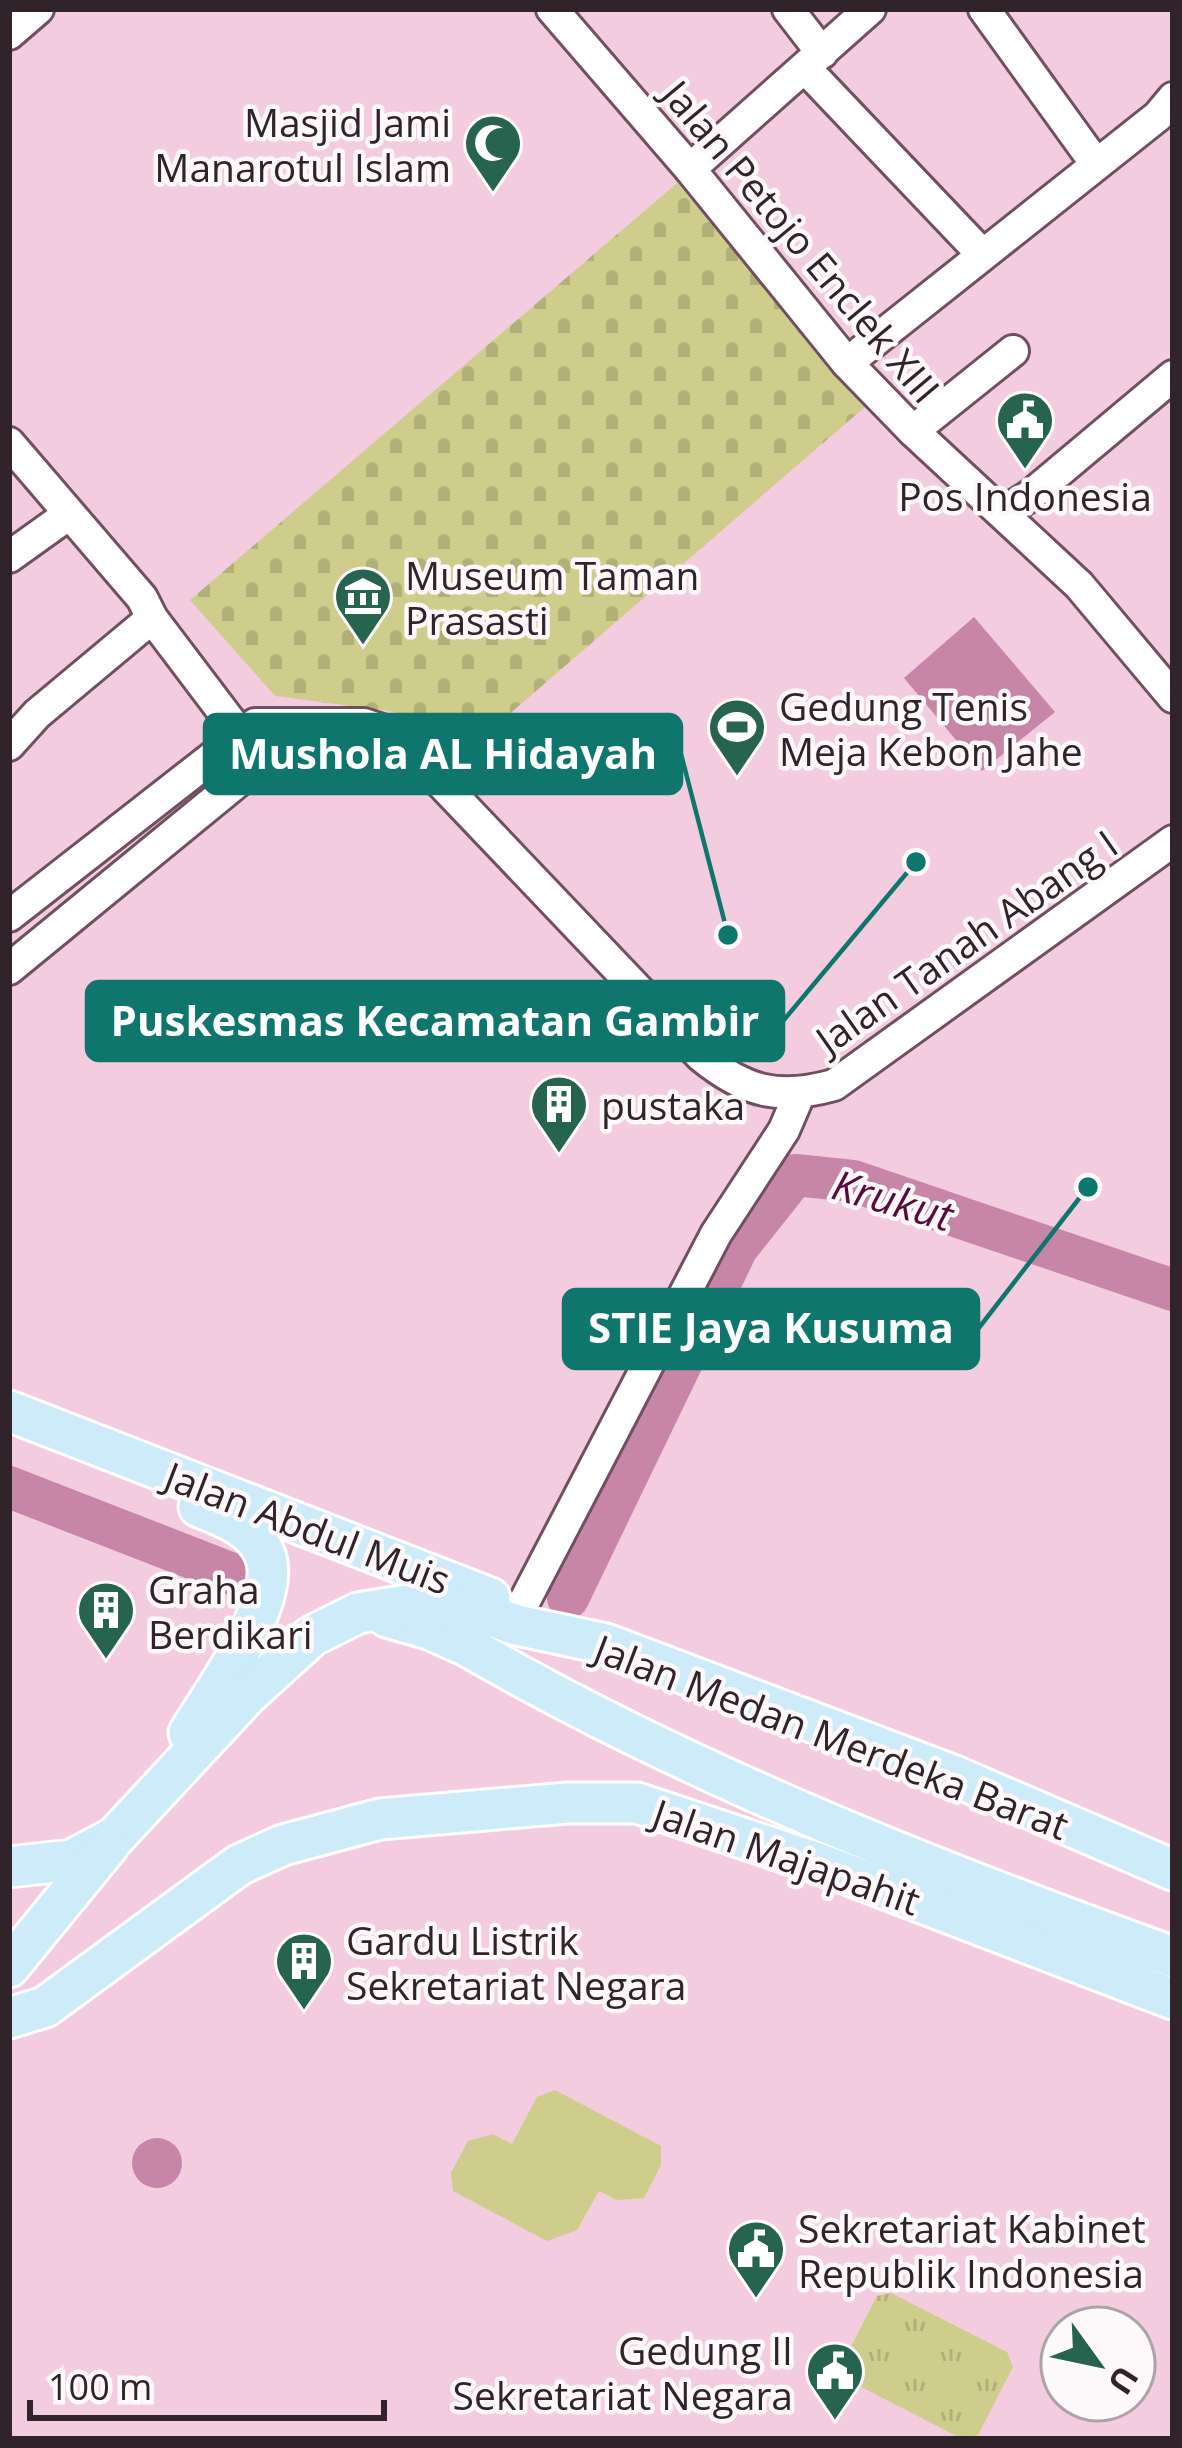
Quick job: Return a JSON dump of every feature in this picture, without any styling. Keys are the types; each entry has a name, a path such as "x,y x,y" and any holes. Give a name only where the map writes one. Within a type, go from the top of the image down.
{"main road":[{"name":"Jalan Abdul Muis","path":"9,1411 606,1644"},
{"name":"Jalan Abdul Muis","path":"9,1437 226,1517 251,1533 265,1555 269,1576 260,1611 150,1800"},
{"name":"Jalan Medan Merdeka Barat","path":"9,1867 72,1861 115,1838 248,1694 312,1636 358,1613 413,1604 466,1608 517,1625 606,1644 952,1775 1173,1870"},
{"path":"358,1613 430,1629 687,1762 1173,1957"},
{"name":"Jalan Majapahit","path":"9,2018 45,2007 224,1875 283,1845 398,1816 567,1802 637,1803 823,1865 1173,1999"},
{"path":"9,1967 115,1838"}],"street":[{"path":"9,34 38,9"},
{"name":"Jalan Petojo Enclek XIII","path":"552,9 847,363 1079,585 1173,698"},
{"path":"788,9 814,61 981,254"},
{"path":"690,169 870,9"},
{"path":"984,9 1096,164"},
{"path":"847,363 1158,116 1173,98"},
{"path":"913,431 1012,350"},
{"path":"1003,513 1031,496 1173,376"},
{"path":"9,443 268,756"},
{"path":"9,557 69,514"},
{"path":"9,745 147,608"},
{"name":"Jalan Tanah Abang I","path":"248,729 364,724 388,732 446,786 679,1037 723,1074 758,1090 799,1095 835,1084 1173,842"},
{"path":"9,969 299,726"},
{"path":"9,916 248,729"},
{"name":"Jalan Tanah Abang I","path":"520,1610 716,1234 784,1130 799,1095"}],"green space":[{"name":"Museum Taman Prasasti","path":"684,177 866,406 447,768 396,712 275,696 190,600"},
{"path":"555,2090 661,2146 661,2165 644,2198 617,2200 599,2191 577,2230 547,2241 453,2191 451,2173 468,2141 493,2134 512,2144 537,2097"},
{"path":"891,2293 1007,2352 1013,2367 978,2435 962,2439 846,2379 842,2364 877,2296"}],"shaded area":[{"path":"974,617 1055,712 982,771 904,678"},
{"path":"157,2138 175,2145 182,2163 175,2181 157,2188 139,2181 132,2163 139,2145"}],"waterway":[{"name":"Krukut","path":"568,1598 737,1248 795,1175 853,1181 1173,1290"},
{"name":"Krukut","path":"9,1487 248,1580"}],"place":[{"name":"Masjid Jami Manarotul Islam","path":"493,194"},
{"name":"Pos Indonesia","path":"1025,471"},
{"name":"Museum Taman Prasasti","path":"363,647"},
{"name":"Gedung Tenis Meja Kebon Jahe","path":"737,778"},
{"name":"Puskesmas Kecamatan Gambir","path":"916,862"},
{"name":"Mushola AL Hidayah","path":"728,935"},
{"name":"pustaka","path":"559,1155"},
{"name":"STIE Jaya Kusuma","path":"1088,1187"},
{"name":"Graha Berdikari","path":"106,1661"},
{"name":"Gardu Listrik Sekretariat Negara","path":"304,2012"},
{"name":"Sekretariat Kabinet Republik Indonesia","path":"756,2300"},
{"name":"Gedung II Sekretariat Negara","path":"835,2422"}]}
